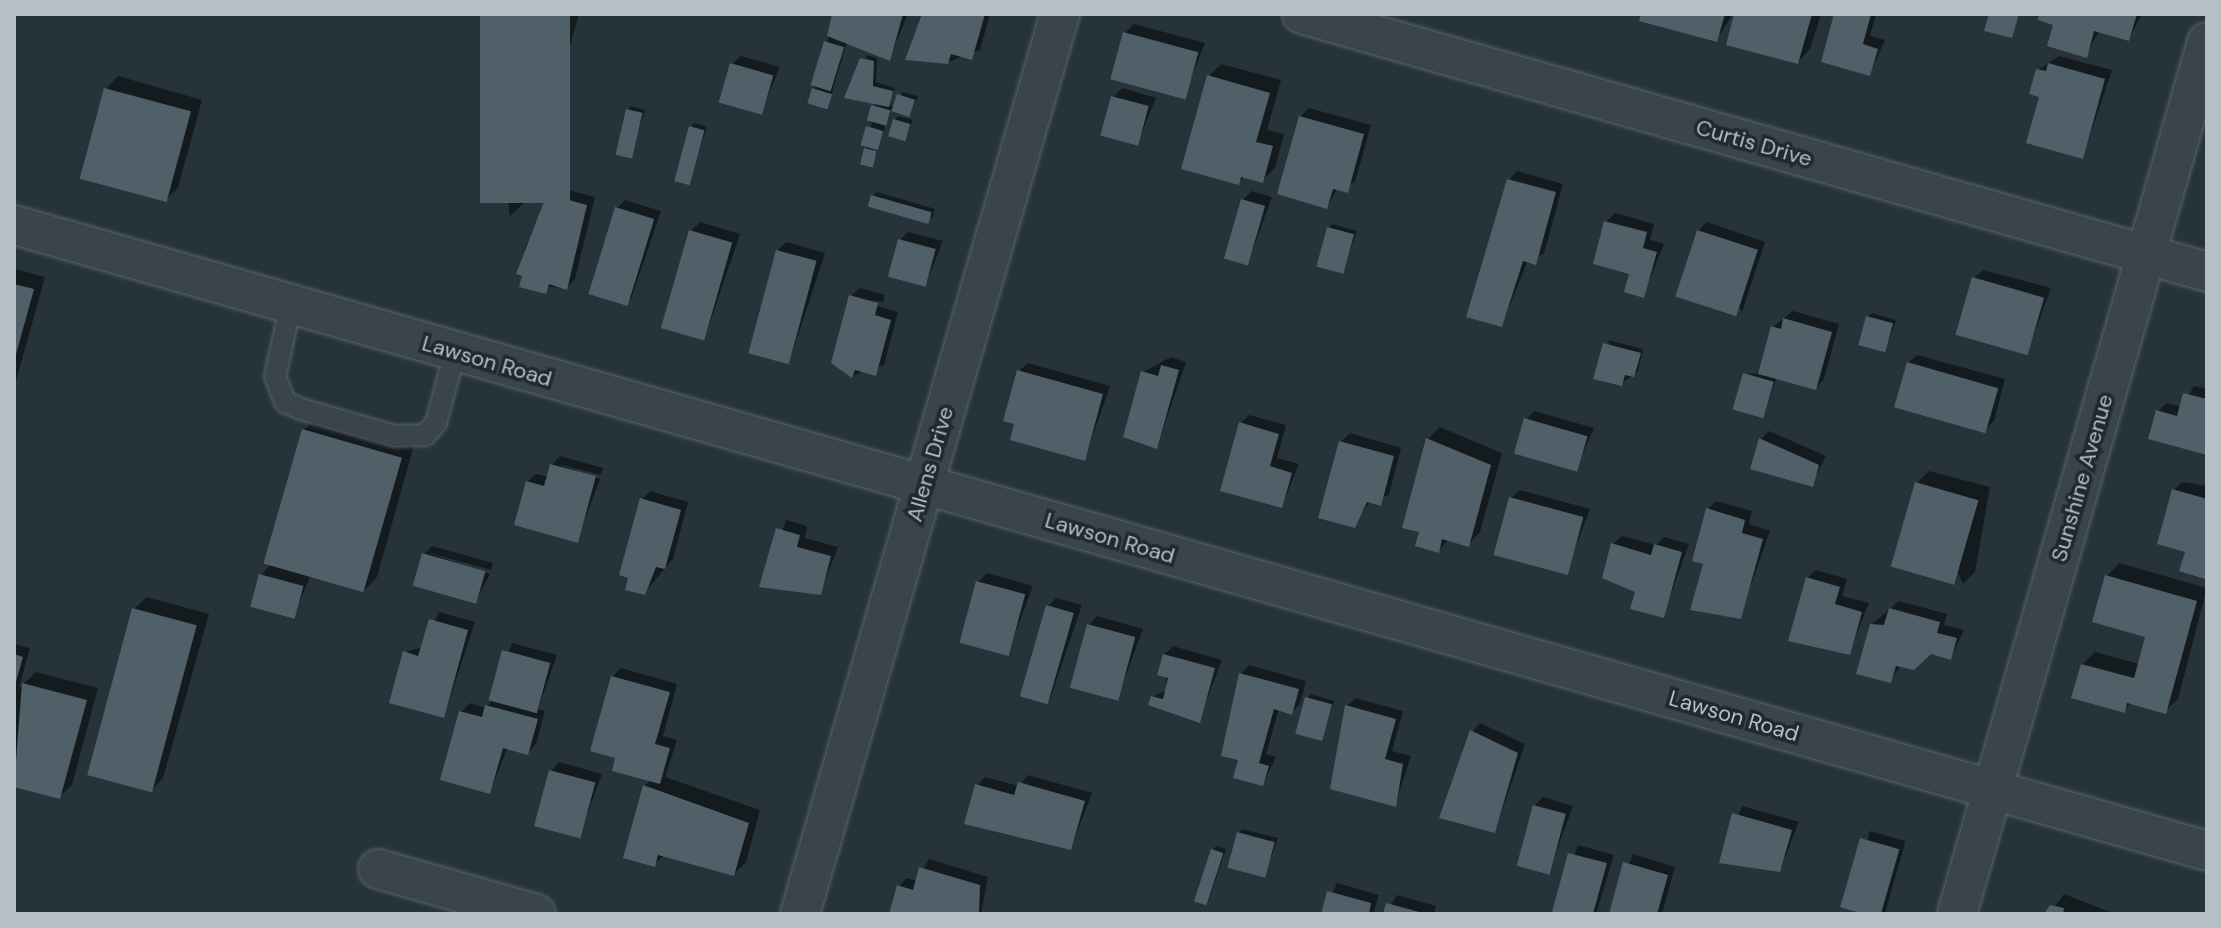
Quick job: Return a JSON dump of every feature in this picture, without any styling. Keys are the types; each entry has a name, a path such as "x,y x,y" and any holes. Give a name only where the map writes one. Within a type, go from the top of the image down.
{"street":[{"name":"Allens Drive","path":"800,914 1060,14"},
{"name":"Curtis Drive","path":"1302,14 2207,272"},
{"name":"Sunshine Avenue","path":"1957,914 2207,42"},
{"name":"Lawson Road","path":"14,225 2207,851"},
{"path":"378,869 536,914"}],"lane":[{"path":"291,304 275,376 285,402 301,409 395,436 425,435 436,423 455,352"}],"building":[{"path":"480,14 570,14 570,203 480,203"},
{"path":"832,14 903,14 890,61 827,36"},
{"path":"922,14 985,14 972,60 951,54 948,64 905,60"},
{"path":"1641,14 1725,14 1717,42 1639,21"},
{"path":"1734,14 1812,14 1798,64 1726,45"},
{"path":"1834,14 1871,14 1863,44 1878,49 1870,76 1821,62"},
{"path":"1989,14 2019,14 2012,38 1984,31"},
{"path":"2039,14 2137,14 2129,41 2094,31 2087,58 2047,46 2053,25 2038,20"},
{"path":"1123,32 1198,52 1186,100 1110,79"},
{"path":"824,41 844,47 831,91 811,85"},
{"path":"860,58 874,61 873,86 893,91 889,107 844,98"},
{"path":"730,63 773,75 762,115 719,102"},
{"path":"2048,63 2105,79 2083,159 2026,143 2039,97 2029,94 2036,69 2046,71"},
{"path":"1207,75 1270,93 1256,142 1273,146 1263,183 1241,177 1239,185 1181,169"},
{"path":"104,88 191,111 167,202 80,179"},
{"path":"812,88 832,94 827,109 807,103"},
{"path":"897,94 915,100 910,117 891,111"},
{"path":"1111,96 1149,106 1138,146 1100,136"},
{"path":"871,105 890,110 886,126 867,120"},
{"path":"626,109 643,113 632,159 615,155"},
{"path":"1299,116 1364,134 1348,193 1333,189 1327,209 1277,194"},
{"path":"893,119 910,124 905,141 888,136"},
{"path":"689,126 704,130 690,185 674,181"},
{"path":"866,126 883,131 878,150 860,145"},
{"path":"864,148 877,151 873,167 860,165"},
{"path":"1507,179 1556,192 1536,265 1523,261 1502,327 1466,317"},
{"path":"547,194 587,205 567,290 549,284 546,294 519,287 522,276 516,274"},
{"path":"871,195 932,212 928,224 868,207"},
{"path":"1241,199 1265,206 1248,265 1224,259"},
{"path":"615,207 654,219 628,306 588,294"},
{"path":"1604,221 1647,232 1643,248 1657,252 1644,298 1624,292 1629,274 1593,264"},
{"path":"1327,227 1354,234 1343,274 1316,267"},
{"path":"689,230 732,242 704,340 661,328"},
{"path":"1697,230 1758,250 1736,316 1675,297"},
{"path":"898,239 936,249 926,287 888,277"},
{"path":"776,250 817,261 789,364 748,353"},
{"path":"1972,277 2044,298 2028,355 1955,335"},
{"path":"14,284 34,289 15,358 14,358"},
{"path":"849,295 878,303 875,315 891,320 876,376 855,370 852,378 831,363"},
{"path":"1866,316 1893,323 1885,352 1858,345"},
{"path":"1783,318 1832,332 1816,390 1758,374 1771,326 1781,329"},
{"path":"1603,343 1641,353 1634,377 1625,375 1622,386 1593,379"},
{"path":"1907,362 1998,388 1985,433 1894,407"},
{"path":"1161,365 1179,370 1157,449 1123,437 1141,371 1158,376"},
{"path":"1017,370 1103,394 1085,461 1010,440 1014,424 1003,421"},
{"path":"1743,373 1774,382 1763,418 1733,410"},
{"path":"2183,393 2207,399 2207,455 2148,439 2156,410 2177,416"},
{"path":"1524,418 1587,436 1577,472 1514,454"},
{"path":"1239,422 1279,434 1270,466 1292,473 1282,508 1220,491"},
{"path":"302,429 402,458 363,592 263,564"},
{"path":"1426,438 1491,465 1469,547 1442,539 1439,553 1415,546 1419,532 1402,528"},
{"path":"1759,438 1819,465 1813,487 1750,469"},
{"path":"1339,441 1394,456 1381,506 1367,502 1355,528 1318,518"},
{"path":"550,464 596,476 578,543 514,525 526,481 544,486"},
{"path":"1915,482 1978,500 1954,585 1891,567"},
{"path":"2172,489 2207,499 2205,579 2179,571 2185,552 2157,544"},
{"path":"1509,497 1583,517 1568,575 1493,555"},
{"path":"640,498 681,510 665,569 656,567 645,595 625,590 628,578 619,575"},
{"path":"1706,508 1745,520 1742,533 1763,539 1741,619 1690,610 1703,564 1692,561"},
{"path":"776,528 800,535 797,547 831,556 821,595 759,587"},
{"path":"1611,543 1651,555 1654,544 1682,552 1664,618 1630,609 1635,592 1602,578"},
{"path":"422,553 485,571 476,604 413,586"},
{"path":"259,574 303,586 295,619 250,607"},
{"path":"2105,575 2197,601 2166,714 2127,703 2125,713 2071,698 2081,664 2134,678 2145,637 2092,622"},
{"path":"1806,577 1840,587 1835,604 1862,612 1850,655 1788,641"},
{"path":"976,581 1025,594 1009,656 959,643"},
{"path":"1046,605 1074,613 1048,704 1020,696"},
{"path":"132,608 197,625 152,792 87,775"},
{"path":"1889,608 1940,622 1937,633 1957,638 1951,660 1931,654 1914,670 1896,666 1891,683 1856,674 1870,624 1884,625"},
{"path":"429,619 468,630 444,718 389,703 403,651 418,656"},
{"path":"1087,624 1135,637 1118,701 1070,688"},
{"path":"502,650 550,663 537,713 489,700"},
{"path":"14,654 23,657 15,685 14,685"},
{"path":"1163,654 1215,668 1200,723 1148,705 1151,696 1163,699 1168,678 1157,675"},
{"path":"1239,673 1299,689 1292,715 1274,709 1259,763 1269,766 1263,786 1233,778 1238,760 1221,756"},
{"path":"611,676 670,692 655,744 670,748 660,784 612,771 615,758 590,751"},
{"path":"22,683 87,700 60,799 14,787"},
{"path":"1305,697 1332,704 1322,741 1295,734"},
{"path":"485,705 538,719 528,755 503,748 490,794 440,780 459,711 482,717"},
{"path":"1345,705 1396,719 1385,759 1403,764 1396,807 1330,789"},
{"path":"1470,730 1518,753 1495,833 1439,818"},
{"path":"549,770 595,782 580,838 534,826"},
{"path":"1018,782 1085,801 1071,850 964,824 975,784 1014,795"},
{"path":"643,785 749,823 734,876 658,855 655,867 623,858"},
{"path":"1533,805 1566,814 1550,875 1517,866"},
{"path":"1732,813 1792,830 1780,872 1719,863"},
{"path":"1237,832 1275,842 1265,878 1227,868"},
{"path":"1860,838 1899,849 1881,914 1864,914 1840,907"},
{"path":"1211,849 1223,853 1206,905 1194,901"},
{"path":"1568,853 1607,863 1593,914 1552,912"},
{"path":"1623,862 1668,875 1657,914 1609,914"},
{"path":"919,867 980,885 979,914 889,914 897,885 913,890"},
{"path":"1327,891 1371,903 1369,914 1321,914"},
{"path":"1386,903 1423,913 1423,914 1383,914"},
{"path":"2050,905 2064,908 2063,914 2044,914"}]}
